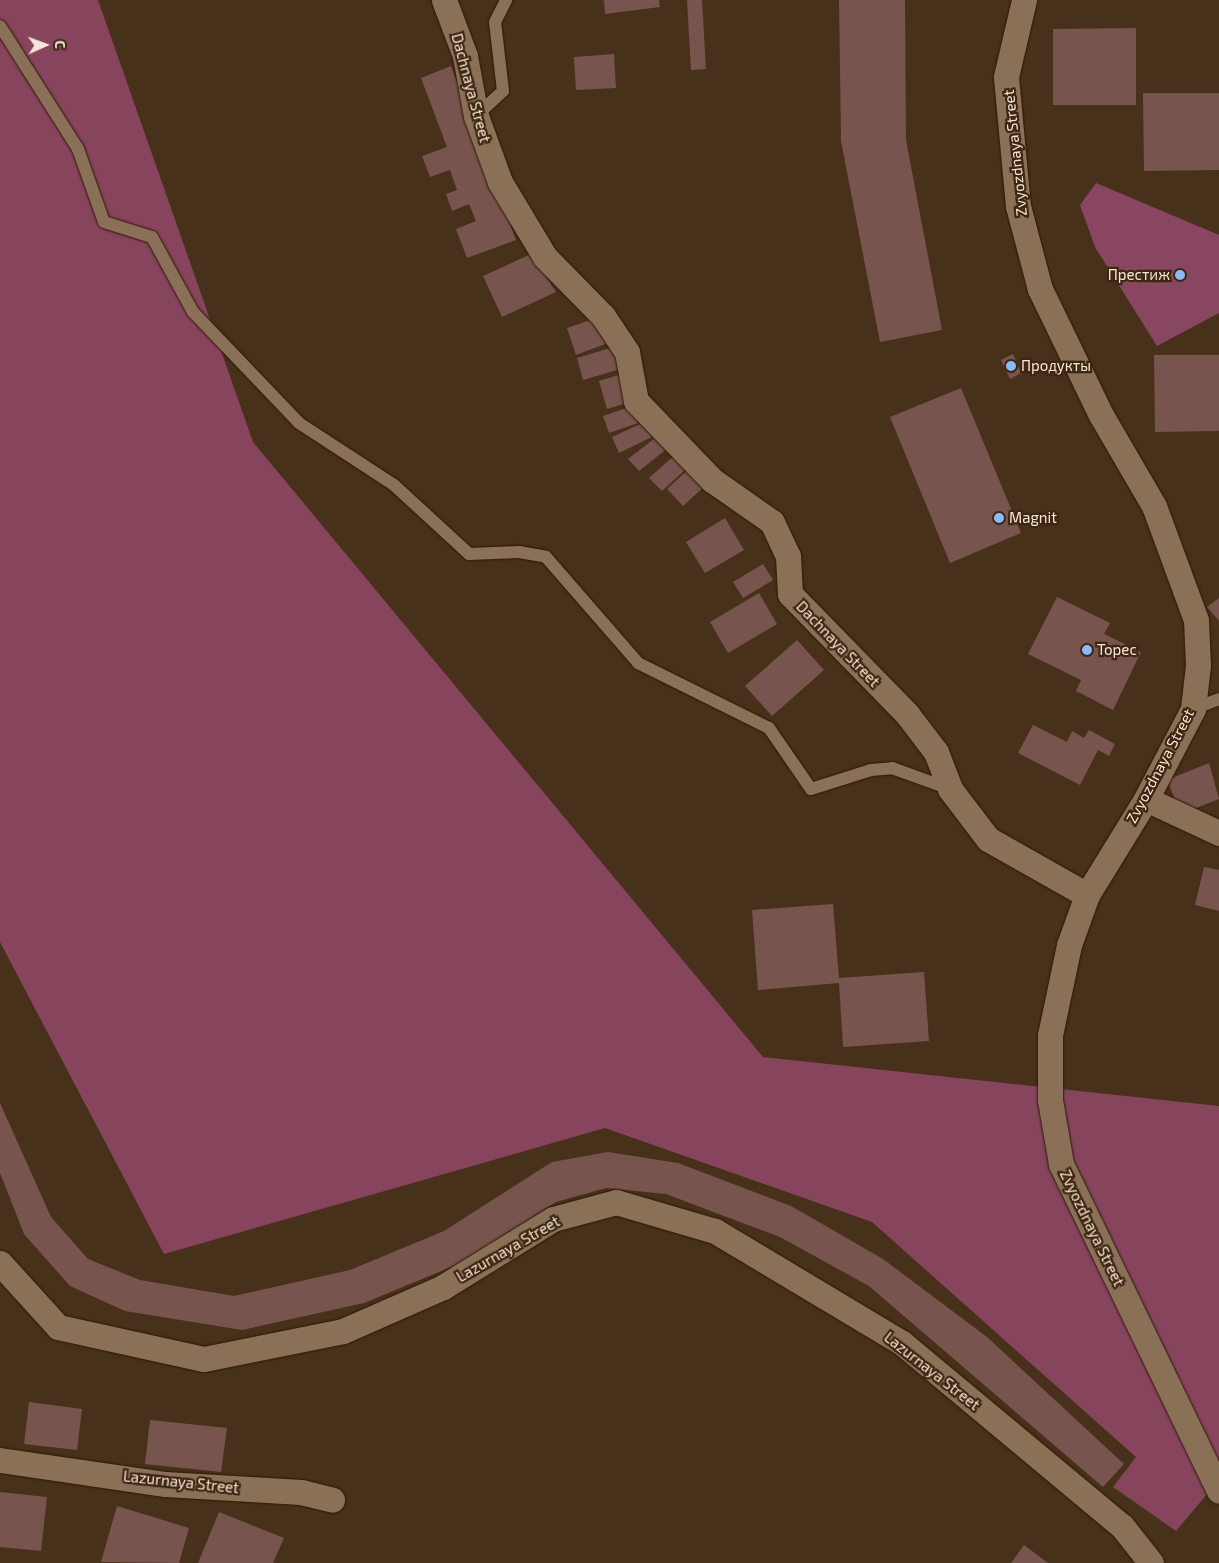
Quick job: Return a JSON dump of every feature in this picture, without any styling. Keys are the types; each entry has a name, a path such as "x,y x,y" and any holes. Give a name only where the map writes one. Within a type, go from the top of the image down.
{"street":[{"name":"Dachnaya Street","path":"444,0 465,56 476,116 500,182 545,257 603,316 627,352 636,400 712,480 772,522 788,556 790,594 907,714 936,752 950,789 988,838 1088,895"},
{"name":"Zvyozdnaya Street","path":"1024,0 1006,76 1018,206 1040,289 1101,415 1154,506 1196,620 1198,665 1193,709 1146,799 1088,895 1069,945 1050,1035 1050,1100 1061,1164 1219,1491"},
{"path":"1146,799 1219,832"},
{"name":"Lazurnaya Street","path":"0,1262 58,1327 204,1359 343,1331 443,1287 553,1219 616,1202 715,1231 902,1343 1122,1526 1151,1563"},
{"name":"Lazurnaya Street","path":"0,1460 165,1484 301,1492 332,1500"}],"lane":[{"path":"476,116 502,91 495,22 506,0"},
{"path":"0,26 78,149 104,222 152,237 193,312 299,423 394,485 469,554 519,552 546,557 638,663 769,728 810,789 871,770 892,768 950,789"},
{"path":"1193,709 1219,699"}],"shaded area":[{"path":"0,0 98,0 253,442 763,1057 1219,1106 1219,1480 1176,1531 1113,1487 1136,1457 872,1222 605,1128 164,1254 0,942"},
{"path":"1096,183 1219,235 1219,313 1157,346 1095,247 1080,205"}],"building":[{"path":"604,0 659,0 660,7 605,14"},
{"path":"687,0 702,0 706,69 691,70"},
{"path":"839,0 905,0 906,140 942,330 880,342 841,141"},
{"path":"1136,28 1136,105 1053,105 1053,29"},
{"path":"614,54 616,88 576,90 574,57"},
{"path":"451,66 516,240 467,258 456,229 476,221 469,204 452,211 446,194 457,190 450,170 430,177 422,156 447,147 421,78"},
{"path":"1143,93 1219,93 1219,170 1144,171"},
{"path":"531,254 556,292 502,317 483,276"},
{"path":"599,317 608,343 576,355 567,328"},
{"path":"617,346 624,368 583,380 577,358"},
{"path":"1013,354 1021,373 1010,379 1001,360"},
{"path":"1154,355 1219,355 1219,431 1155,432"},
{"path":"625,373 634,401 607,409 599,381"},
{"path":"961,388 1021,533 950,563 890,417"},
{"path":"632,406 638,423 609,433 603,416"},
{"path":"647,421 654,436 619,453 612,437"},
{"path":"659,435 669,447 639,471 628,459"},
{"path":"675,455 687,468 662,491 649,478"},
{"path":"690,468 706,485 683,506 667,489"},
{"path":"725,518 744,550 705,573 686,542"},
{"path":"763,564 773,580 743,598 733,582"},
{"path":"759,593 777,624 728,653 710,622"},
{"path":"1057,597 1110,623 1104,634 1141,652 1113,710 1076,691 1081,680 1028,654"},
{"path":"1219,598 1219,621 1207,607"},
{"path":"797,640 824,670 772,716 745,686"},
{"path":"1033,725 1067,742 1072,731 1084,738 1089,730 1115,744 1109,756 1098,750 1080,785 1018,753"},
{"path":"1209,763 1219,799 1181,814 1167,780"},
{"path":"1204,867 1219,870 1219,911 1195,905"},
{"path":"833,904 839,978 924,972 929,1041 843,1047 839,983 758,990 752,910"},
{"path":"0,1103 51,1217 88,1259 140,1280 234,1296 350,1270 444,1231 552,1162 608,1152 678,1163 791,1206 883,1259 987,1337 1124,1464 1103,1487 869,1286 780,1237 666,1194 606,1188 556,1202 463,1262 364,1303 242,1330 125,1311 70,1286 24,1234 0,1173"},
{"path":"29,1402 82,1409 77,1450 24,1444"},
{"path":"150,1420 227,1428 221,1472 145,1464"},
{"path":"0,1492 47,1497 41,1551 0,1547"},
{"path":"117,1506 189,1528 179,1563 101,1562"},
{"path":"219,1512 284,1538 273,1563 198,1563"},
{"path":"1024,1545 1048,1563 1011,1563"}],"place":[{"name":"Престиж","path":"1180,275"},
{"name":"Продукты","path":"1011,366"},
{"name":"Magnit","path":"999,518"},
{"name":"Торес","path":"1087,650"}]}
